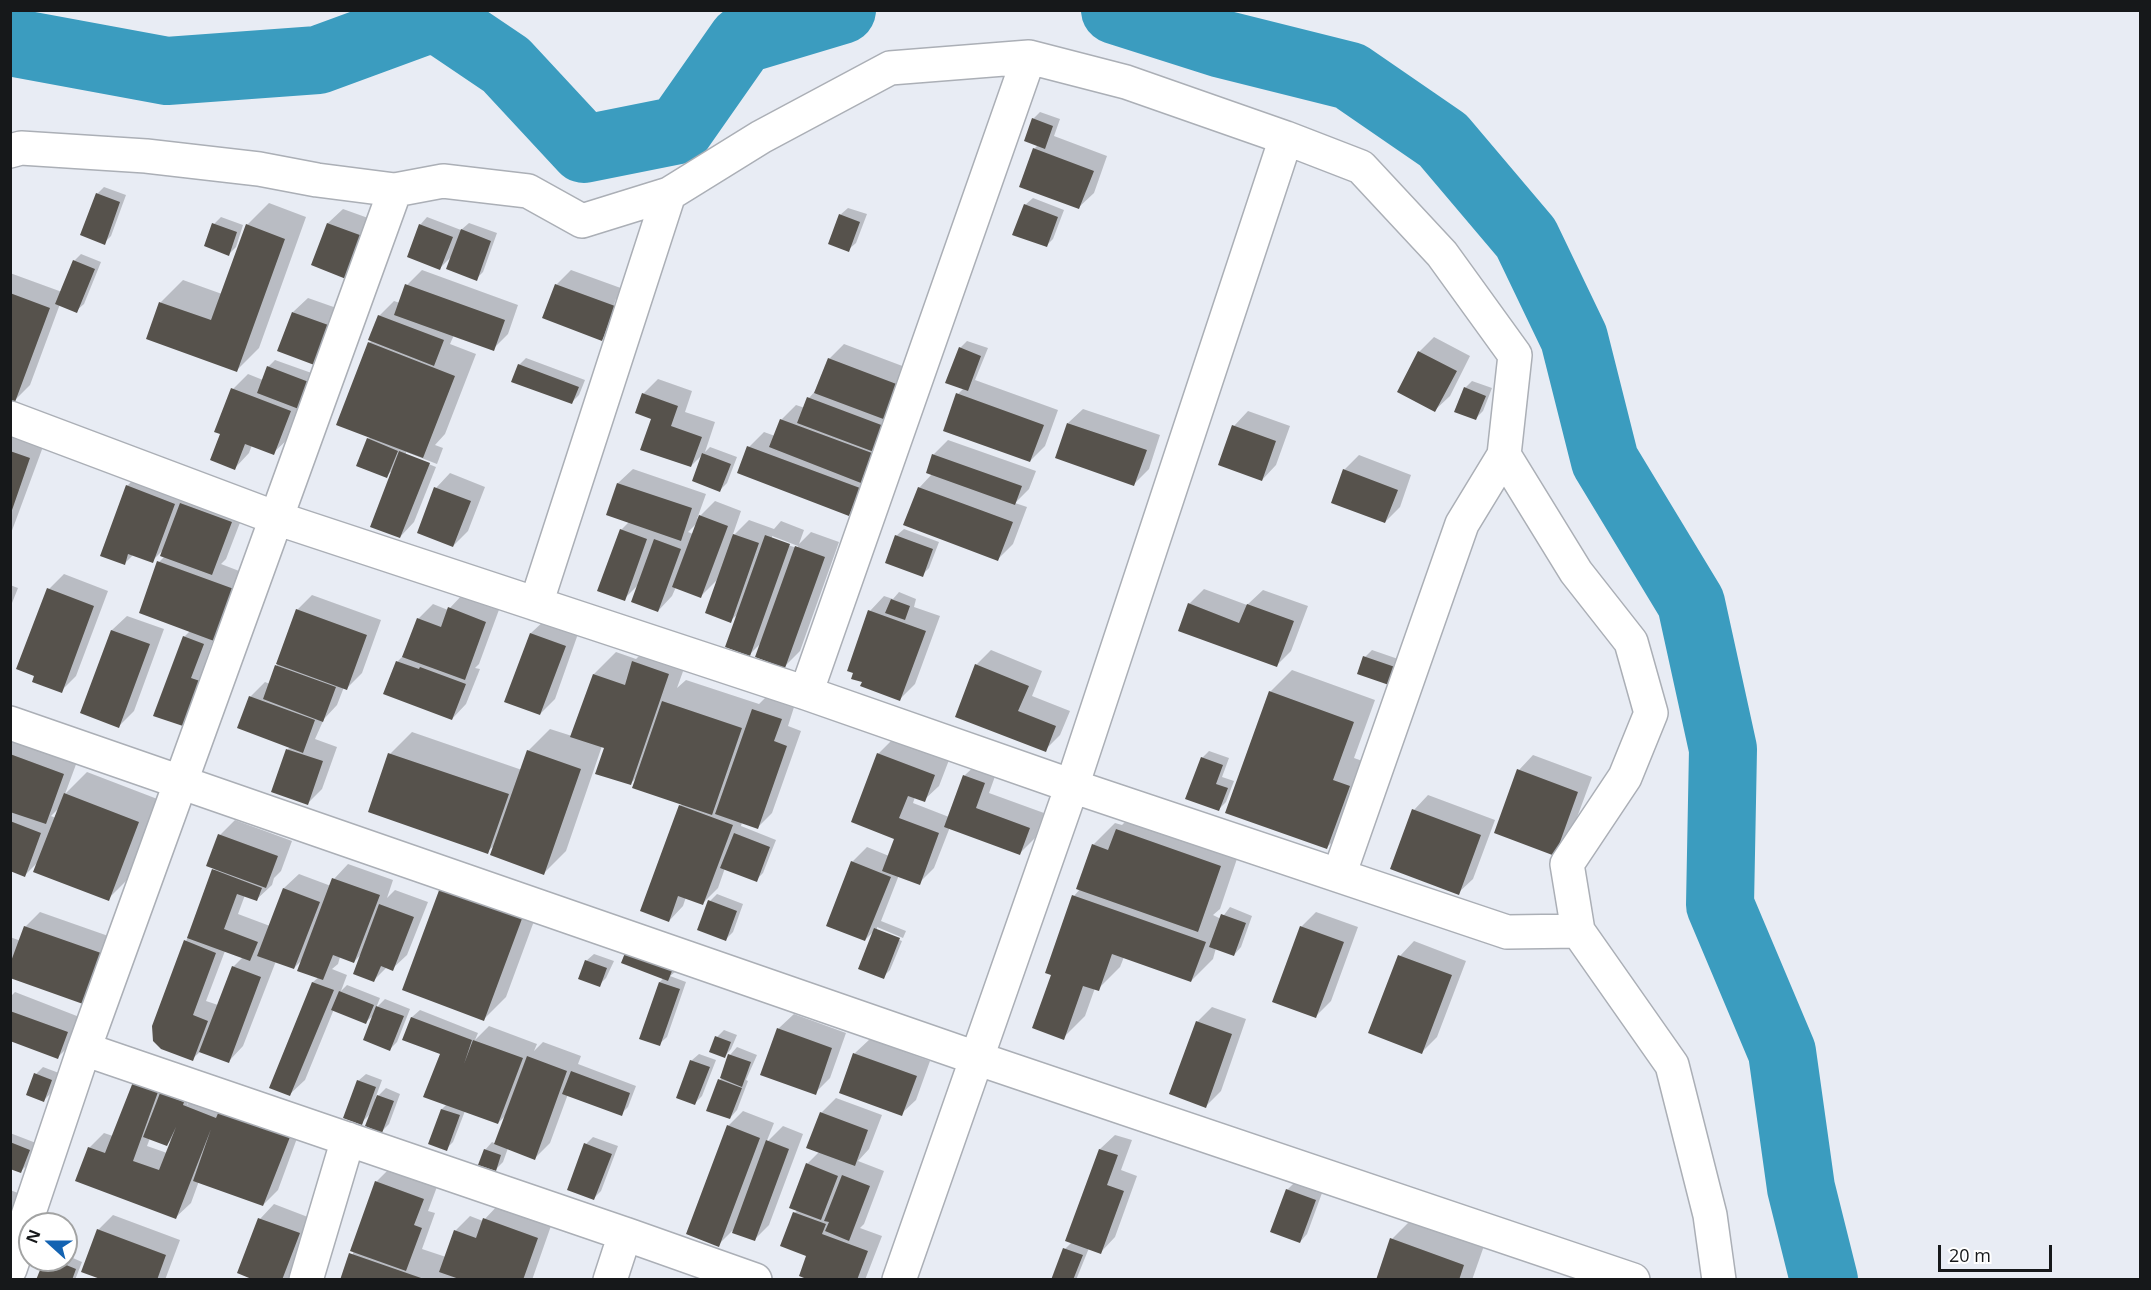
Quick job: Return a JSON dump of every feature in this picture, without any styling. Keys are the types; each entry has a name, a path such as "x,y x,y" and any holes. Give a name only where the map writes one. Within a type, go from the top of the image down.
{"street":[{"path":"806,693 1029,57"},
{"path":"10,151 21,148 147,156 260,169 395,190 443,181 528,191 582,221 669,194 761,137 890,68 1029,57 1126,82 1361,167 1442,254 1515,355 1504,455 1462,524 1339,875"},
{"path":"899,1280 1072,786 1286,138"},
{"path":"10,1269 84,1049 179,782 395,190"},
{"path":"536,604 669,194"},
{"path":"10,418 276,518 806,693 1072,786 1507,932 1578,931"},
{"path":"1504,455 1576,572 1631,642 1651,713 1625,777 1567,864 1578,931 1672,1065 1710,1215 1719,1280"},
{"path":"10,723 976,1058 1633,1280"},
{"path":"84,1049 755,1280"},
{"path":"306,1280 348,1140"},
{"path":"610,1280 625,1234"}],"building":[{"path":"1032,118 1053,126 1045,149 1024,141"},
{"path":"1033,148 1094,171 1079,209 1019,187"},
{"path":"96,193 120,202 105,245 80,235"},
{"path":"1024,204 1058,217 1047,247 1012,235"},
{"path":"839,214 860,222 849,252 828,244"},
{"path":"212,223 237,232 229,256 204,246"},
{"path":"327,223 368,238 351,281 311,265"},
{"path":"246,224 285,239 237,372 146,339 159,302 211,320"},
{"path":"419,224 453,237 440,270 407,257"},
{"path":"461,229 491,241 477,281 446,269"},
{"path":"73,260 95,269 77,313 55,304"},
{"path":"405,284 505,320 494,351 394,315"},
{"path":"555,284 615,306 602,341 542,318"},
{"path":"10,293 50,308 15,402 10,400"},
{"path":"292,312 331,326 317,366 277,351"},
{"path":"378,315 444,340 434,366 368,340"},
{"path":"368,342 455,376 423,458 336,425"},
{"path":"959,347 981,356 968,391 945,383"},
{"path":"1418,351 1457,371 1435,412 1397,392"},
{"path":"828,358 899,385 886,420 814,393"},
{"path":"518,364 579,387 572,404 511,382"},
{"path":"267,366 314,384 304,411 257,393"},
{"path":"1464,387 1486,396 1476,420 1454,412"},
{"path":"231,388 291,411 274,455 245,444 235,470 210,460 220,434 214,432"},
{"path":"642,393 678,406 671,426 702,437 691,467 640,450 651,419 635,413"},
{"path":"956,393 1044,425 1030,462 943,431"},
{"path":"807,397 884,426 874,452 797,423"},
{"path":"780,419 872,453 861,483 769,447"},
{"path":"1067,423 1147,450 1134,486 1055,458"},
{"path":"1232,425 1276,441 1262,481 1218,465"},
{"path":"367,438 398,451 387,478 356,466"},
{"path":"747,446 860,488 849,516 737,473"},
{"path":"10,451 30,458 11,513 10,513"},
{"path":"399,451 430,463 400,538 370,527"},
{"path":"702,453 731,464 720,492 692,481"},
{"path":"932,454 1022,486 1015,505 926,473"},
{"path":"1343,469 1398,490 1385,523 1331,503"},
{"path":"617,483 692,508 681,541 606,515"},
{"path":"126,485 175,504 153,563 128,554 125,565 100,556"},
{"path":"434,487 471,501 453,547 417,533"},
{"path":"918,487 1013,522 998,561 903,525"},
{"path":"180,503 232,522 212,575 160,556"},
{"path":"699,515 728,526 701,598 672,587"},
{"path":"620,529 647,539 625,601 597,591"},
{"path":"733,534 759,543 731,623 705,613"},
{"path":"765,535 790,544 750,656 725,647"},
{"path":"895,535 933,549 923,577 885,563"},
{"path":"654,539 681,549 658,612 631,602"},
{"path":"795,546 825,557 785,668 755,657"},
{"path":"157,561 234,589 214,641 139,613"},
{"path":"47,588 94,606 62,693 32,682 34,676 16,669"},
{"path":"891,599 910,606 905,620 885,613"},
{"path":"1188,603 1239,623 1247,604 1294,621 1277,667 1178,631"},
{"path":"448,607 486,622 465,680 402,657 417,618 441,627"},
{"path":"296,609 367,635 347,690 276,664"},
{"path":"868,610 926,631 900,701 860,686 862,682 851,679 853,673 847,671"},
{"path":"111,630 150,644 119,728 80,713"},
{"path":"530,633 566,646 540,715 504,702"},
{"path":"183,636 204,644 191,678 200,681 183,726 153,716"},
{"path":"1363,656 1395,667 1389,685 1357,674"},
{"path":"396,661 466,684 452,720 383,694"},
{"path":"632,661 669,674 631,785 595,774 604,748 570,737 593,674 625,685"},
{"path":"975,664 1029,686 1018,711 1056,726 1046,752 955,717"},
{"path":"275,665 336,687 323,722 263,699"},
{"path":"1269,691 1354,722 1333,780 1350,786 1327,849 1225,813"},
{"path":"249,696 315,720 303,753 237,728"},
{"path":"662,701 742,728 712,815 632,788"},
{"path":"752,709 782,719 774,741 787,746 758,829 715,814"},
{"path":"286,749 323,761 308,805 271,792"},
{"path":"527,750 581,769 544,875 490,855"},
{"path":"388,753 509,794 488,854 368,812"},
{"path":"877,753 935,775 925,802 908,796 899,818 939,833 920,885 882,871 894,839 851,822"},
{"path":"10,754 64,774 46,824 10,812"},
{"path":"1201,757 1223,765 1216,784 1228,788 1219,811 1185,799"},
{"path":"1517,769 1578,792 1555,856 1494,833"},
{"path":"963,775 985,783 976,808 1030,828 1020,855 944,827"},
{"path":"64,793 139,822 109,901 33,872"},
{"path":"679,805 733,825 703,905 678,896 669,922 640,911"},
{"path":"1412,809 1481,835 1459,895 1390,869"},
{"path":"10,821 41,833 25,877 10,871"},
{"path":"1116,829 1221,866 1198,932 1076,889 1092,844 1108,850"},
{"path":"734,833 770,847 757,882 720,868"},
{"path":"218,834 278,856 266,888 206,866"},
{"path":"851,861 891,877 865,941 826,926"},
{"path":"212,869 262,888 257,901 237,894 224,929 258,942 250,961 187,938"},
{"path":"332,878 380,895 354,963 333,955 323,980 297,971"},
{"path":"441,885 523,916 484,1021 402,990"},
{"path":"283,888 320,902 294,969 257,956"},
{"path":"1072,895 1206,942 1191,982 1112,954 1099,991 1083,986 1064,1040 1032,1028 1051,975 1045,973"},
{"path":"708,900 737,911 726,941 697,930"},
{"path":"379,904 414,917 393,971 381,966 374,982 353,974"},
{"path":"1221,914 1246,923 1234,956 1209,947"},
{"path":"24,926 101,953 83,1004 10,978 10,964"},
{"path":"1300,926 1344,942 1316,1018 1272,1002"},
{"path":"874,928 900,938 884,979 858,969"},
{"path":"184,940 216,953 193,1015 208,1021 193,1061 161,1049 153,1041 152,1026"},
{"path":"627,948 674,966 668,981 621,963"},
{"path":"1398,955 1452,975 1422,1054 1368,1033"},
{"path":"585,960 607,968 600,987 578,979"},
{"path":"232,966 261,977 229,1063 199,1052"},
{"path":"312,982 334,990 290,1096 269,1088"},
{"path":"659,982 680,989 660,1046 639,1039"},
{"path":"339,991 374,1005 366,1024 331,1010"},
{"path":"376,1006 404,1016 390,1051 363,1040"},
{"path":"10,1011 68,1032 58,1059 10,1041"},
{"path":"411,1017 472,1040 464,1064 473,1040 523,1058 498,1124 423,1097 440,1054 402,1040"},
{"path":"1196,1021 1232,1034 1206,1108 1169,1094"},
{"path":"777,1028 832,1048 816,1095 760,1075"},
{"path":"715,1036 731,1042 725,1058 709,1052"},
{"path":"853,1053 917,1076 902,1116 839,1093"},
{"path":"728,1054 751,1062 742,1087 720,1078"},
{"path":"527,1056 567,1071 535,1160 494,1144"},
{"path":"690,1060 710,1067 695,1105 676,1098"},
{"path":"571,1071 630,1093 622,1116 562,1094"},
{"path":"34,1073 52,1080 44,1102 26,1095"},
{"path":"718,1079 742,1088 730,1119 706,1111"},
{"path":"357,1080 376,1087 362,1125 343,1118"},
{"path":"133,1082 158,1092 133,1161 159,1170 176,1127 167,1146 143,1137 160,1093 216,1118 219,1111 290,1137 263,1206 193,1181 211,1129 176,1219 75,1181 88,1147 105,1153"},
{"path":"377,1095 394,1101 382,1133 365,1126"},
{"path":"441,1109 460,1115 447,1151 428,1144"},
{"path":"820,1112 868,1130 855,1166 806,1148"},
{"path":"727,1125 760,1138 719,1247 686,1234"},
{"path":"766,1140 789,1149 755,1241 732,1233"},
{"path":"10,1142 30,1150 21,1173 10,1169"},
{"path":"584,1143 612,1154 594,1200 567,1190"},
{"path":"484,1149 501,1155 496,1171 478,1165"},
{"path":"1099,1149 1118,1155 1107,1185 1124,1191 1101,1254 1065,1241"},
{"path":"806,1163 838,1176 821,1220 789,1208"},
{"path":"842,1175 870,1186 849,1241 825,1231 829,1222 824,1221"},
{"path":"375,1181 424,1199 414,1225 422,1228 406,1271 350,1251"},
{"path":"1286,1189 1316,1200 1300,1243 1270,1232"},
{"path":"793,1212 826,1224 822,1234 868,1251 857,1280 809,1280 799,1276 806,1256 780,1246"},
{"path":"258,1218 300,1233 282,1280 254,1280 237,1273"},
{"path":"483,1218 538,1238 523,1280 462,1280 439,1272 454,1230 476,1238"},
{"path":"97,1229 166,1255 157,1280 103,1280 81,1272"},
{"path":"1390,1238 1464,1265 1459,1280 1376,1280"},
{"path":"1063,1248 1083,1255 1073,1280 1051,1280"},
{"path":"349,1253 424,1279 424,1280 340,1280"},
{"path":"39,1272 75,1272 72,1280 36,1280"}],"waterway":[{"path":"10,42 167,71 318,60 435,17 506,65 584,149 679,130 742,40 842,10"},
{"path":"1115,10 1222,44 1350,76 1443,140 1526,238 1574,338 1605,461 1691,603 1723,749 1720,905 1782,1052 1801,1188 1824,1280"}]}
